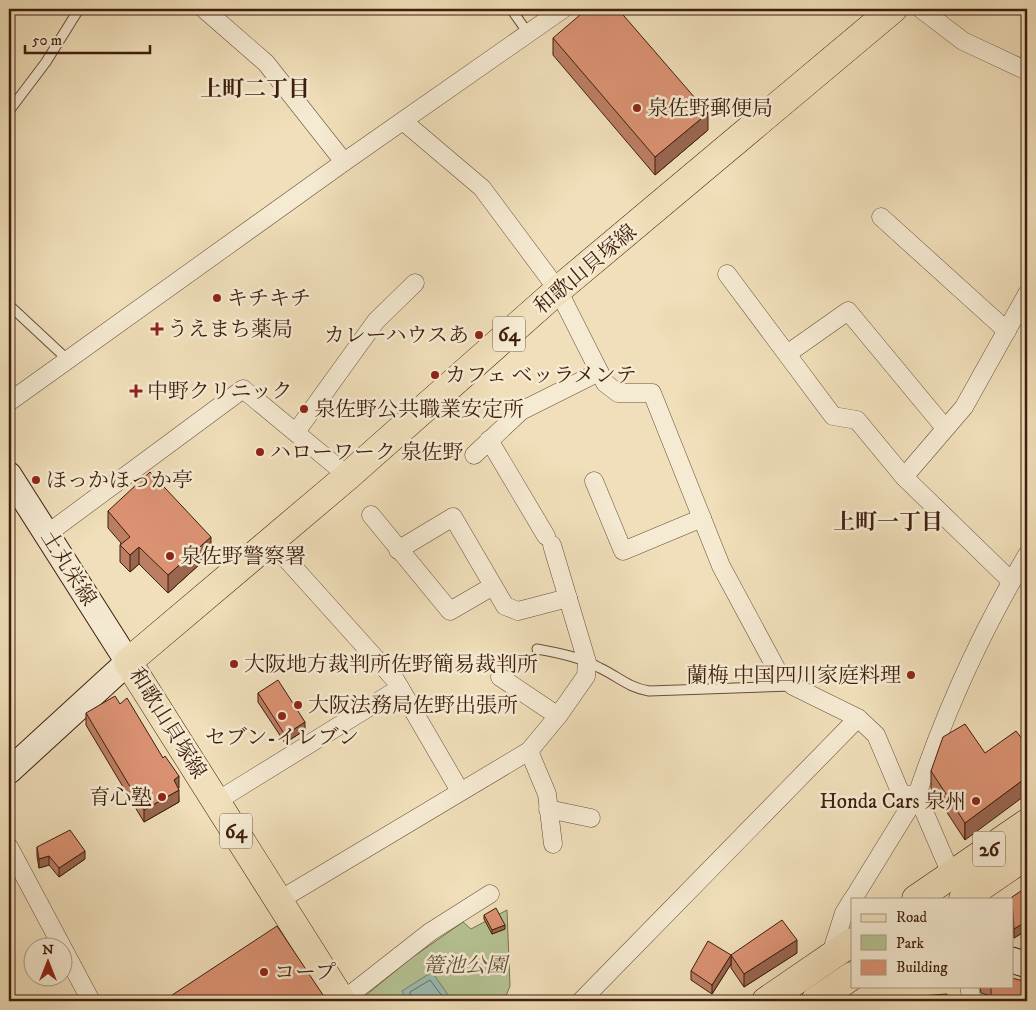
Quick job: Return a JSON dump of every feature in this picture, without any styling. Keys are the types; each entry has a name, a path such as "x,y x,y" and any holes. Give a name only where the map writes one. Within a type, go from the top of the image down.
{"main road":[{"name":"和歌山貝塚線","path":"342,1001 128,662 348,476 558,290 893,9"},
{"name":"土丸栄線","path":"9,475 128,662"},
{"path":"9,771 128,662"},
{"name":"26","path":"919,898 953,887 1027,823"},
{"name":"26","path":"964,898 1027,855"},
{"path":"766,1001 851,943"},
{"path":"1014,961 1027,965"},
{"path":"816,1001 851,977"}],"street":[{"path":"204,9 266,64 344,162"},
{"path":"9,402 344,162 563,9"},
{"path":"921,9 963,41 1027,71"},
{"path":"403,121 482,188 558,290 605,383 618,393 652,393 721,566 777,670 793,686 858,718 876,735 901,794 917,795"},
{"path":"881,217 1007,331"},
{"path":"727,274 832,416 857,420 904,477 1011,581"},
{"path":"296,432 376,321 415,283"},
{"path":"904,477 964,407 1027,294"},
{"path":"787,354 848,311 945,428"},
{"path":"474,454 521,411 599,372"},
{"path":"47,534 244,389 348,476"},
{"path":"278,901 529,751 558,716 586,676 587,662 549,540 489,440"},
{"path":"594,481 623,551 702,518"},
{"path":"372,515 398,550 450,611 493,586"},
{"path":"398,550 453,517 505,606 518,611 568,598"},
{"path":"271,542 400,688 460,791"},
{"path":"854,898 917,795 950,704 1011,581 1027,555"},
{"path":"500,677 558,716"},
{"path":"217,801 400,688"},
{"path":"581,1001 858,718"},
{"path":"529,751 547,794 553,844"},
{"path":"917,795 953,887"},
{"path":"548,809 591,818"},
{"path":"9,847 91,1001"},
{"path":"342,1001 430,932 490,894"},
{"path":"830,958 844,913 851,903"},
{"path":"969,988 972,1001"}],"lane":[{"path":"9,111 46,62 79,9"},
{"path":"511,9 528,33"},
{"path":"9,305 68,360"},
{"path":"537,649 561,653 587,662 602,668 633,688 649,691 793,686"}],"green space":[{"name":"篭池公園","path":"507,910 510,986 504,1001 369,1001 365,996 410,959 463,922 471,929"}],"water":[{"path":"432,972 451,999 407,1001 402,991"}],"building":[{"path":"587,9 618,9 708,113 655,157 553,38"},
{"path":"150,472 211,537 168,575 139,547 130,555 120,545 130,537 108,511"},
{"name":"セブン-イレブン","path":"278,680 305,722 285,735 258,693"},
{"path":"115,696 120,704 127,698 163,758 165,756 179,776 174,780 179,790 144,810 86,713"},
{"path":"965,724 985,753 1016,731 1027,745 1027,777 965,823 931,771 943,737"},
{"path":"70,830 85,851 59,868 49,856 39,859 37,847"},
{"path":"1021,891 1023,895 1027,892 1027,921 1014,929 1014,898 1012,897"},
{"path":"496,908 505,925 492,930 484,915"},
{"path":"782,920 797,940 744,974 731,955"},
{"path":"277,926 327,1001 163,1001"},
{"path":"708,941 731,955 712,985 691,971"},
{"path":"1014,979 1027,982 1027,1001 991,1001 991,988 1014,988"},
{"path":"947,994 948,1001 882,1001 881,999"}],"place":[{"name":"泉佐野郵便局","path":"637,108"},
{"name":"キチキチ","path":"217,298"},
{"name":"うえまち薬局","path":"157,329"},
{"name":"カレーハウスあ","path":"479,335"},
{"name":"カフェ ベッラメンテ","path":"435,375"},
{"name":"中野クリニック","path":"136,391"},
{"name":"泉佐野公共職業安定所","path":"304,409"},
{"name":"ハローワーク 泉佐野","path":"260,452"},
{"name":"ほっかほっか亭","path":"36,480"},
{"name":"泉佐野警察署","path":"170,556"},
{"name":"大阪地方裁判所佐野簡易裁判所","path":"234,664"},
{"name":"蘭梅 中国四川家庭料理","path":"911,675"},
{"name":"大阪法務局佐野出張所","path":"298,705"},
{"name":"セブン-イレブン","path":"282,716"},
{"name":"育心塾","path":"162,797"},
{"name":"Honda Cars 泉州","path":"976,801"},
{"name":"コープ","path":"264,972"}],"district":[{"name":"上町二丁目","path":"255,88"},
{"name":"上町一丁目","path":"888,521"}]}
